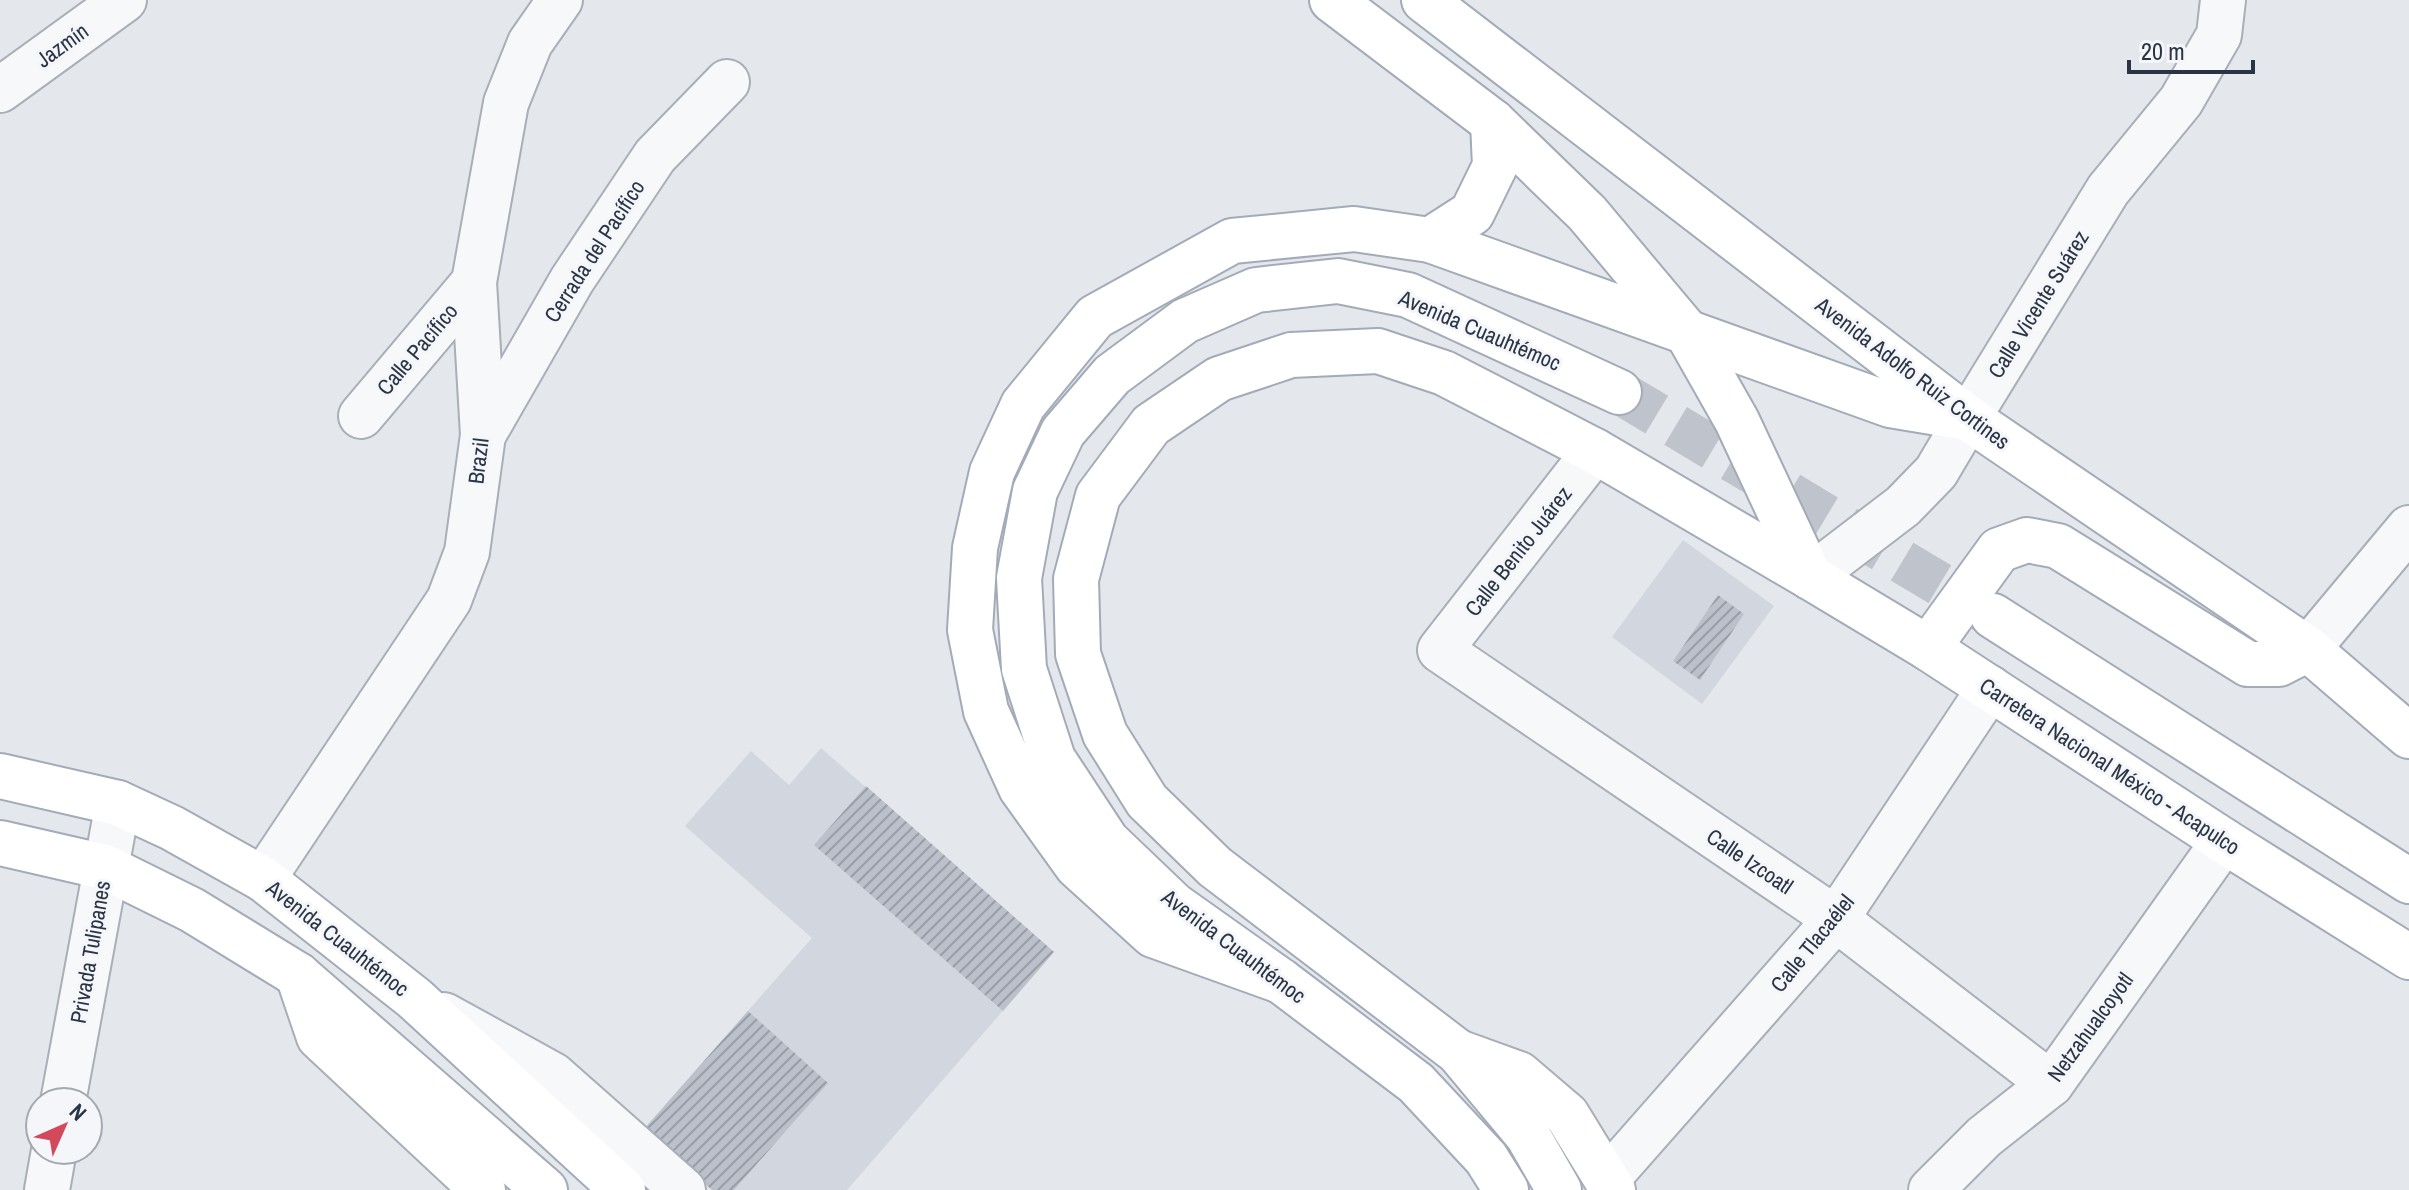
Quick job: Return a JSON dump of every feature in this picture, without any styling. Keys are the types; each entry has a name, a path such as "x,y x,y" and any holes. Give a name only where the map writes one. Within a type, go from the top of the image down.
{"main road":[{"path":"1332,0 1493,122 1587,213 1686,331 1737,421 1810,577"},
{"name":"Avenida Adolfo Ruiz Cortines","path":"1424,0 1968,418 2308,649 2409,736"},
{"path":"1430,240 1472,213 1495,166 1493,122"},
{"path":"1281,981 1153,935 1077,866 1021,788 986,711 970,630 975,548 992,472 1023,405 1095,317 1232,241 1354,229 1430,240 1890,405 1968,418"},
{"name":"Avenida Cuauhtémoc","path":"1506,1190 1486,1158 1416,1083 1174,905 1107,841 1053,759 1024,669 1019,578 1035,491 1063,432 1112,375 1185,321 1256,290 1338,281 1408,295 1619,392"},
{"path":"1559,1190 1528,1136 1458,1052 1215,867 1147,801 1105,734 1078,654 1076,579 1098,496 1151,425 1219,379 1291,355 1378,351 1444,373 1595,451 1810,577"},
{"path":"1928,648 1999,550 2027,540 2058,546 2248,664 2279,664 2308,649"},
{"name":"Carretera Nacional México - Acapulco","path":"1810,577 1928,648 2409,957"},
{"path":"1993,616 2409,881"},
{"name":"Avenida Cuauhtémoc","path":"0,776 118,803 172,828 263,879 414,998 623,1190"},
{"path":"0,843 105,867 192,910 298,975 545,1190"},
{"path":"298,975 319,1037 483,1190"},
{"path":"1458,1052 1519,1074 1567,1115 1610,1184"}],"street":[{"name":"Jazmín","path":"0,90 124,0"},
{"name":"Brazil","path":"263,879 449,600 467,552 483,435 474,282 506,103 530,43 560,0"},
{"name":"Calle Vicente Suárez","path":"1810,577 1903,506 1936,472 2108,190 2181,101 2219,35 2223,0"},
{"name":"Cerrada del Pacífico","path":"483,435 572,280 655,156 727,82"},
{"name":"Calle Pacífico","path":"361,416 474,282"},
{"name":"Calle Benito Juárez","path":"1440,650 1595,451"},
{"path":"2308,649 2409,528"},
{"name":"Calle Izcoatl","path":"1440,650 1836,919 2051,1084"},
{"name":"Calle Tlacaélel","path":"1610,1184 1836,919 1990,688"},
{"name":"Privada Tulipanes","path":"66,1086 118,803"},
{"name":"Netzahualcoyotl","path":"1931,1190 1984,1137 2051,1084 2224,841"},
{"path":"414,998 553,1075 683,1190"},
{"path":"47,1190 51,1166"}],"shaded area":[{"path":"1683,540 1774,606 1702,704 1612,637"},
{"path":"821,748 1054,952 847,1190 712,1190 644,1129 812,938 685,826 751,751 789,785"}],"building":[{"path":"1718,595 1744,614 1700,680 1673,661"},
{"path":"866,786 1054,952 1003,1011 814,845"},
{"path":"748,1011 828,1083 734,1190 712,1190 644,1129"}],"tunnel":[{"path":"1619,392 1993,616"}]}
